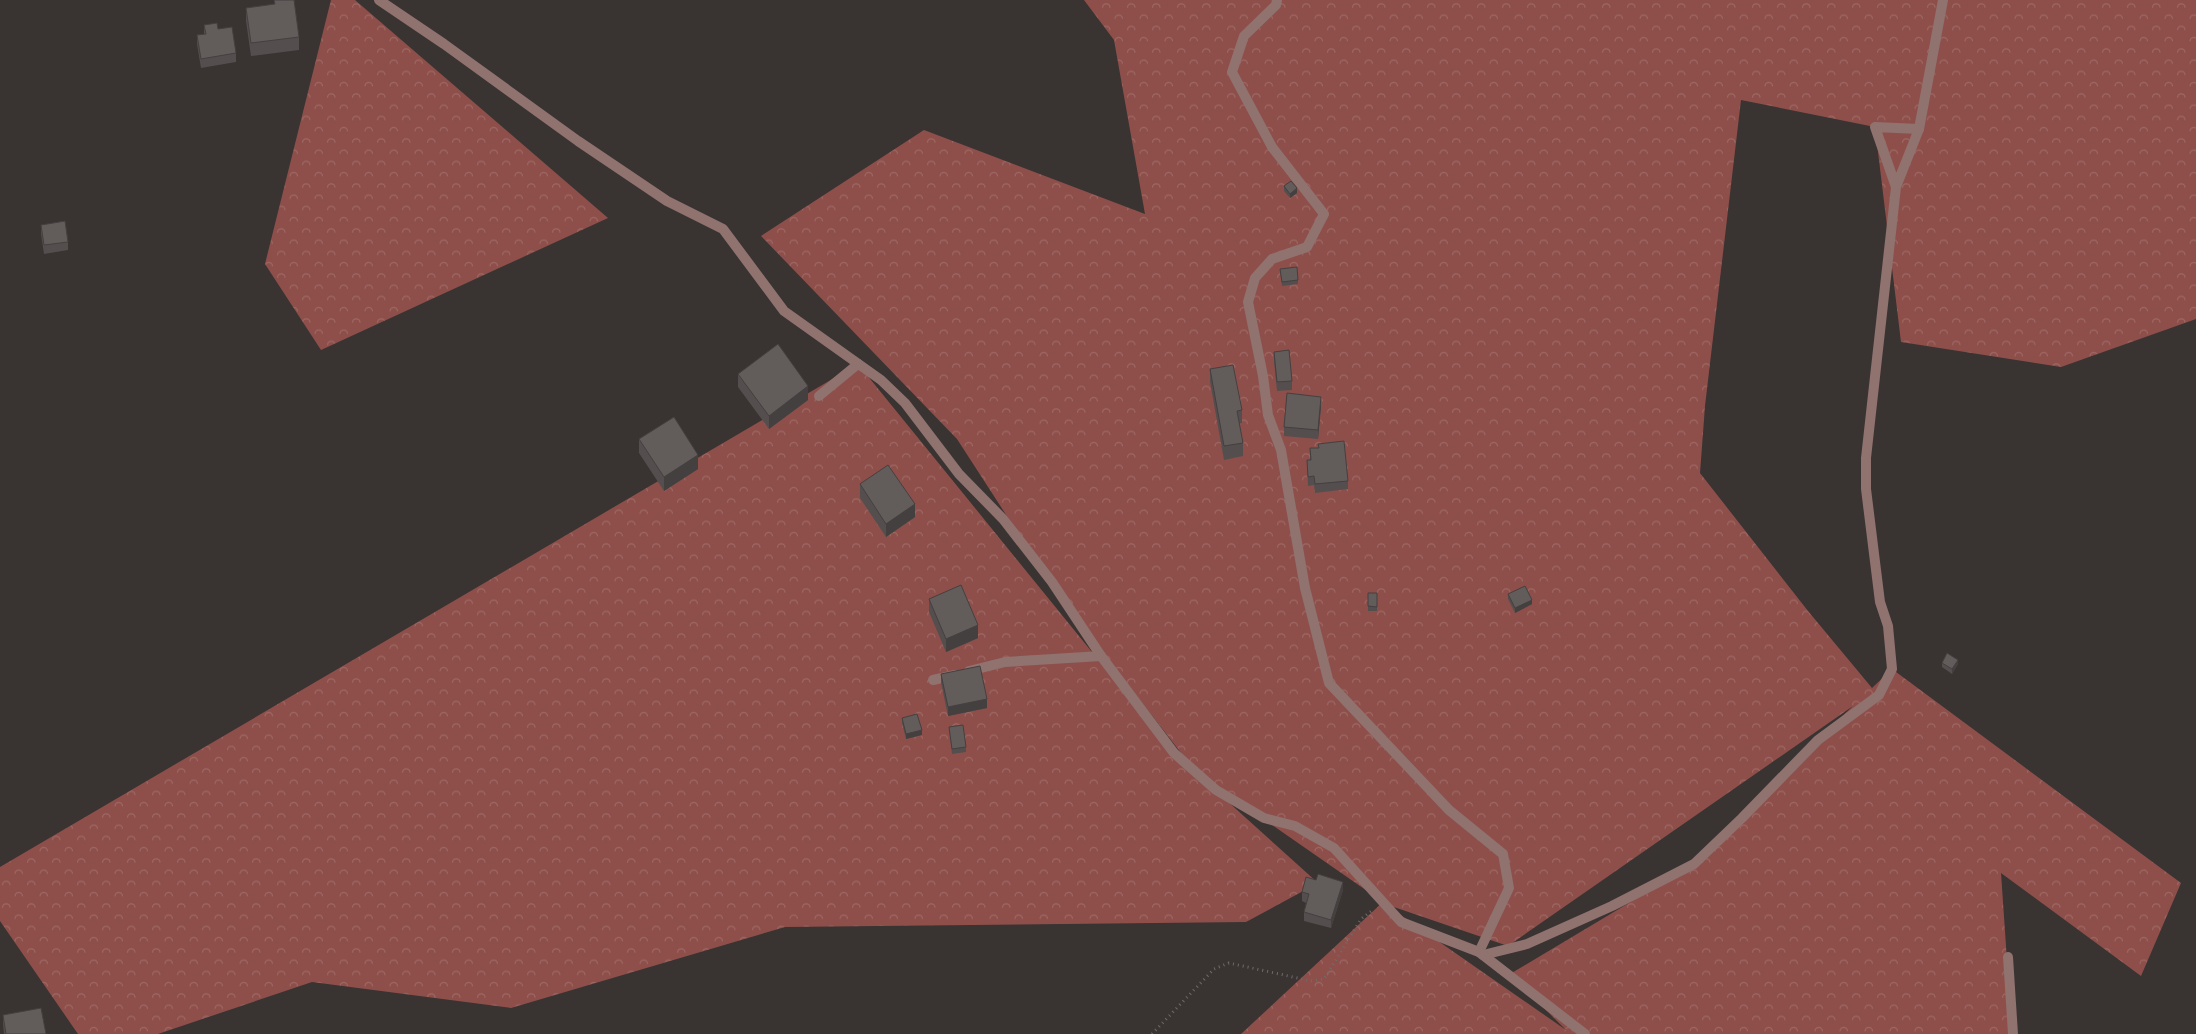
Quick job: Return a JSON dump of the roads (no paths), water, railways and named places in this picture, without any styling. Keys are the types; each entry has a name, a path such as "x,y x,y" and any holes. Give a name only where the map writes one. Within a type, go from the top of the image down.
{"street":[{"path":"379,0 666,202 723,229 784,311 881,380 905,403 959,474 1003,519 1052,582 1102,656 1174,753 1216,790 1264,818 1295,826 1334,848 1401,922 1481,953 1585,1034"},
{"path":"1277,0 1276,5 1244,36 1232,72 1272,147 1324,214 1308,247 1272,259 1255,278 1248,302 1264,376 1268,415 1281,450 1305,588 1329,683 1449,810 1503,854 1509,888 1481,953"},
{"path":"1481,953 1526,944 1612,906 1694,864 1818,740 1879,695 1892,670 1888,626 1880,602 1867,499 1866,458 1896,187 1919,128 1943,0"},
{"path":"1896,187 1875,127 1919,128"},
{"path":"819,396 858,364"},
{"path":"933,680 1005,662 1102,656"},
{"path":"2008,957 2013,1034"}]}
